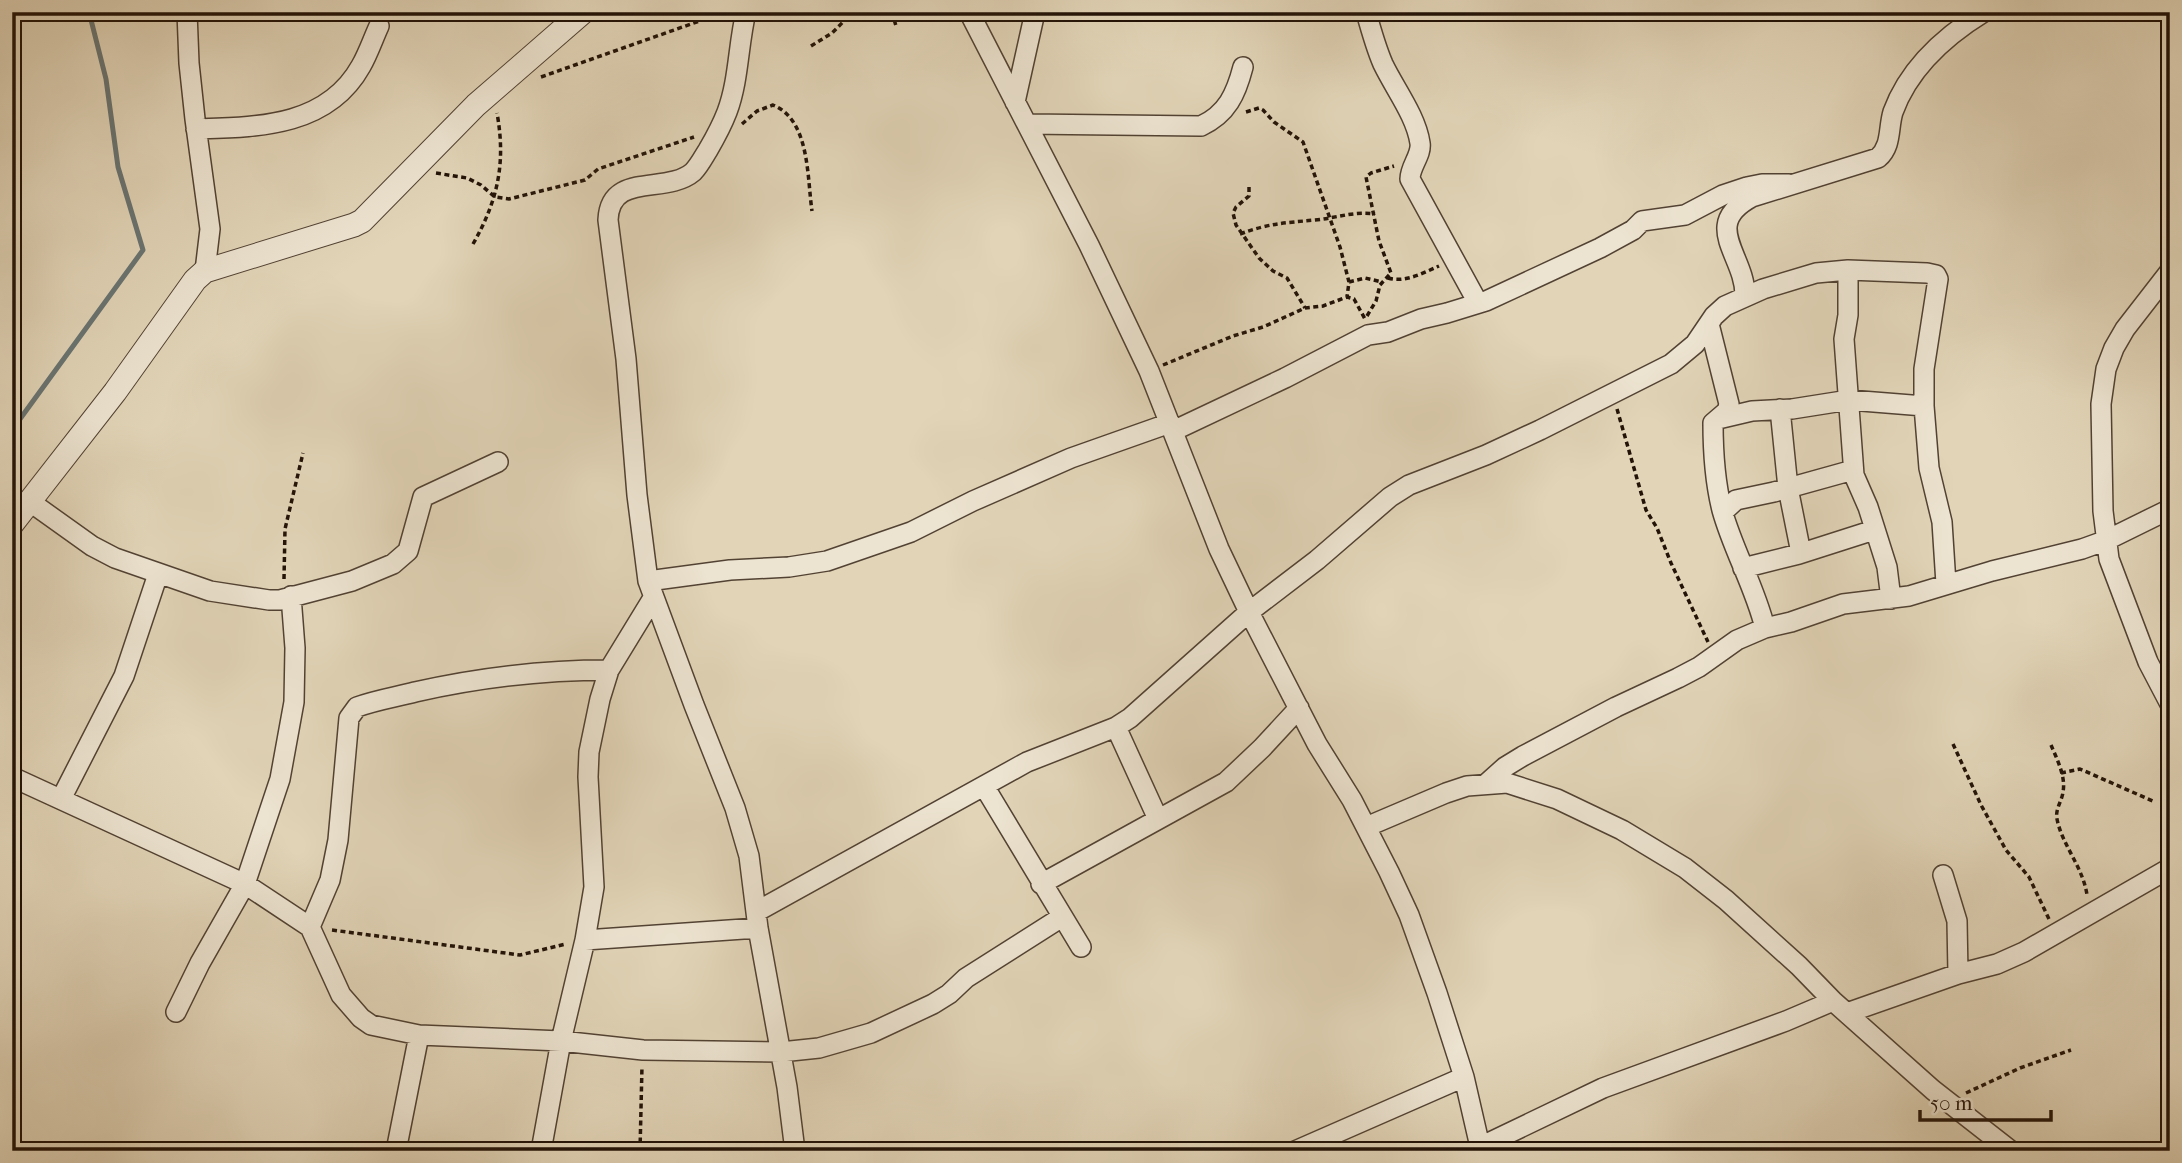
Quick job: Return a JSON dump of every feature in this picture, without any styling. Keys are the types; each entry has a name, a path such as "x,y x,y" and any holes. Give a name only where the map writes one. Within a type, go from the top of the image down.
{"street":[{"path":"187,12 189,63 210,229 205,271"},
{"path":"12,524 115,391 195,279 205,271 354,225 362,220 493,90 583,12"},
{"path":"746,12 727,112 701,162 680,180 634,187 619,193 609,211 626,359 637,495 651,590 736,808 749,856 795,1151"},
{"path":"969,12 1089,245 1149,371 1219,549 1249,612 1366,827 1409,915 1464,1077 1480,1149 1603,1088 1786,1021 1997,964 2170,868"},
{"path":"1015,102 1035,12"},
{"path":"1366,12 1383,63 1416,129 1421,148 1410,172 1410,179 1478,303"},
{"path":"1745,295 1743,275 1727,235 1729,215 1738,205 1752,197 1868,162 1883,154 1893,111 1922,62 1944,40 1984,12"},
{"path":"196,129 252,127 310,114 347,87 361,67 379,26"},
{"path":"1027,124 1195,127 1216,118 1233,98 1243,67"},
{"path":"541,1151 594,887 589,752 609,670 651,590 730,570 789,567 827,561 911,532 1070,458 1171,427 1285,378 1367,326 1388,331 1478,303 1600,248 1633,230 1642,221 1685,215 1723,195 1747,187 1788,184"},
{"path":"1848,270 1848,314 1844,339 1853,470 1887,568 1891,599"},
{"path":"585,940 757,920 1045,753 1116,727 1130,718 1249,612 1325,553 1390,497 1409,485 1486,455 1613,395 1671,364 1684,354 1725,306 1745,295 1790,280 1848,270 1936,275 1938,279 1924,369 1924,405 1929,468 1942,522 1946,584"},
{"path":"2170,271 2124,329 2113,348 2106,369 2101,404 2103,511 2109,559 2148,662 2170,704"},
{"path":"1709,324 1728,404 1727,411 1713,423 1717,488 1723,512 1765,628"},
{"path":"1718,419 1752,411 1849,400 1924,405"},
{"path":"1780,409 1788,488 1801,553"},
{"path":"29,501 105,554 226,595 269,600 352,581 393,565 408,551 423,497 498,462"},
{"path":"1723,512 1736,500 1853,470"},
{"path":"1486,783 1523,756 1678,678 1737,640 1765,628 1791,622 1826,608 1857,601 1891,599 2082,549 2107,540 2170,509"},
{"path":"1743,568 1874,530"},
{"path":"61,799 124,676 158,574"},
{"path":"176,1012 200,963 245,884 280,779 294,702 295,648 288,597"},
{"path":"310,927 330,880 338,840 349,718 357,707 440,686 508,674 551,670 609,670"},
{"path":"1041,884 1226,782 1299,708"},
{"path":"1116,727 1158,819"},
{"path":"12,777 245,884 310,927 341,995 361,1018 371,1025 419,1035 561,1041 643,1050 781,1052 819,1048 845,1041 918,1012 949,994 966,978 1062,916"},
{"path":"1366,827 1446,793 1486,783 1507,783 1557,799 1622,830 1654,847 1726,900 1840,1007 1949,1102 2011,1151"},
{"path":"984,786 1080,947"},
{"path":"1943,875 1957,921 1958,974"},
{"path":"396,1151 419,1035"},
{"path":"1295,1151 1464,1077"}],"path":[{"path":"537,78 725,12"},
{"path":"811,46 822,40 853,12"},
{"path":"892,12 896,26"},
{"path":"473,244 495,197 500,164 500,131 493,90"},
{"path":"414,169 467,178 495,197 509,199 585,180 598,169 686,140 709,135 726,137 764,107 773,105 781,108 797,124 812,211"},
{"path":"1216,118 1259,108 1298,138 1306,149 1331,218 1349,282 1347,297"},
{"path":"1367,326 1382,282 1391,273 1379,240 1366,183 1367,174 1418,155"},
{"path":"1249,187 1249,196 1236,207 1233,219 1240,234 1264,263 1285,276 1305,308"},
{"path":"1240,234 1274,223 1331,218 1355,212 1375,214"},
{"path":"1388,278 1407,279 1454,259"},
{"path":"1349,282 1365,278 1382,282"},
{"path":"1149,371 1305,308 1323,306 1347,297 1354,299 1367,326"},
{"path":"1613,395 1646,510 1657,528 1715,656"},
{"path":"288,597 285,529 303,453"},
{"path":"1953,744 2001,841 2037,891 2053,935"},
{"path":"2051,745 2061,773 2063,792 2057,818 2082,875 2086,891 2084,918"},
{"path":"2061,773 2080,769 2155,802"},
{"path":"310,927 520,955 585,940"},
{"path":"640,1151 643,1050"},
{"path":"1949,1102 2009,1072 2071,1050"}],"waterway":[{"path":"12,430 143,250 118,167 106,79 89,12"}]}
